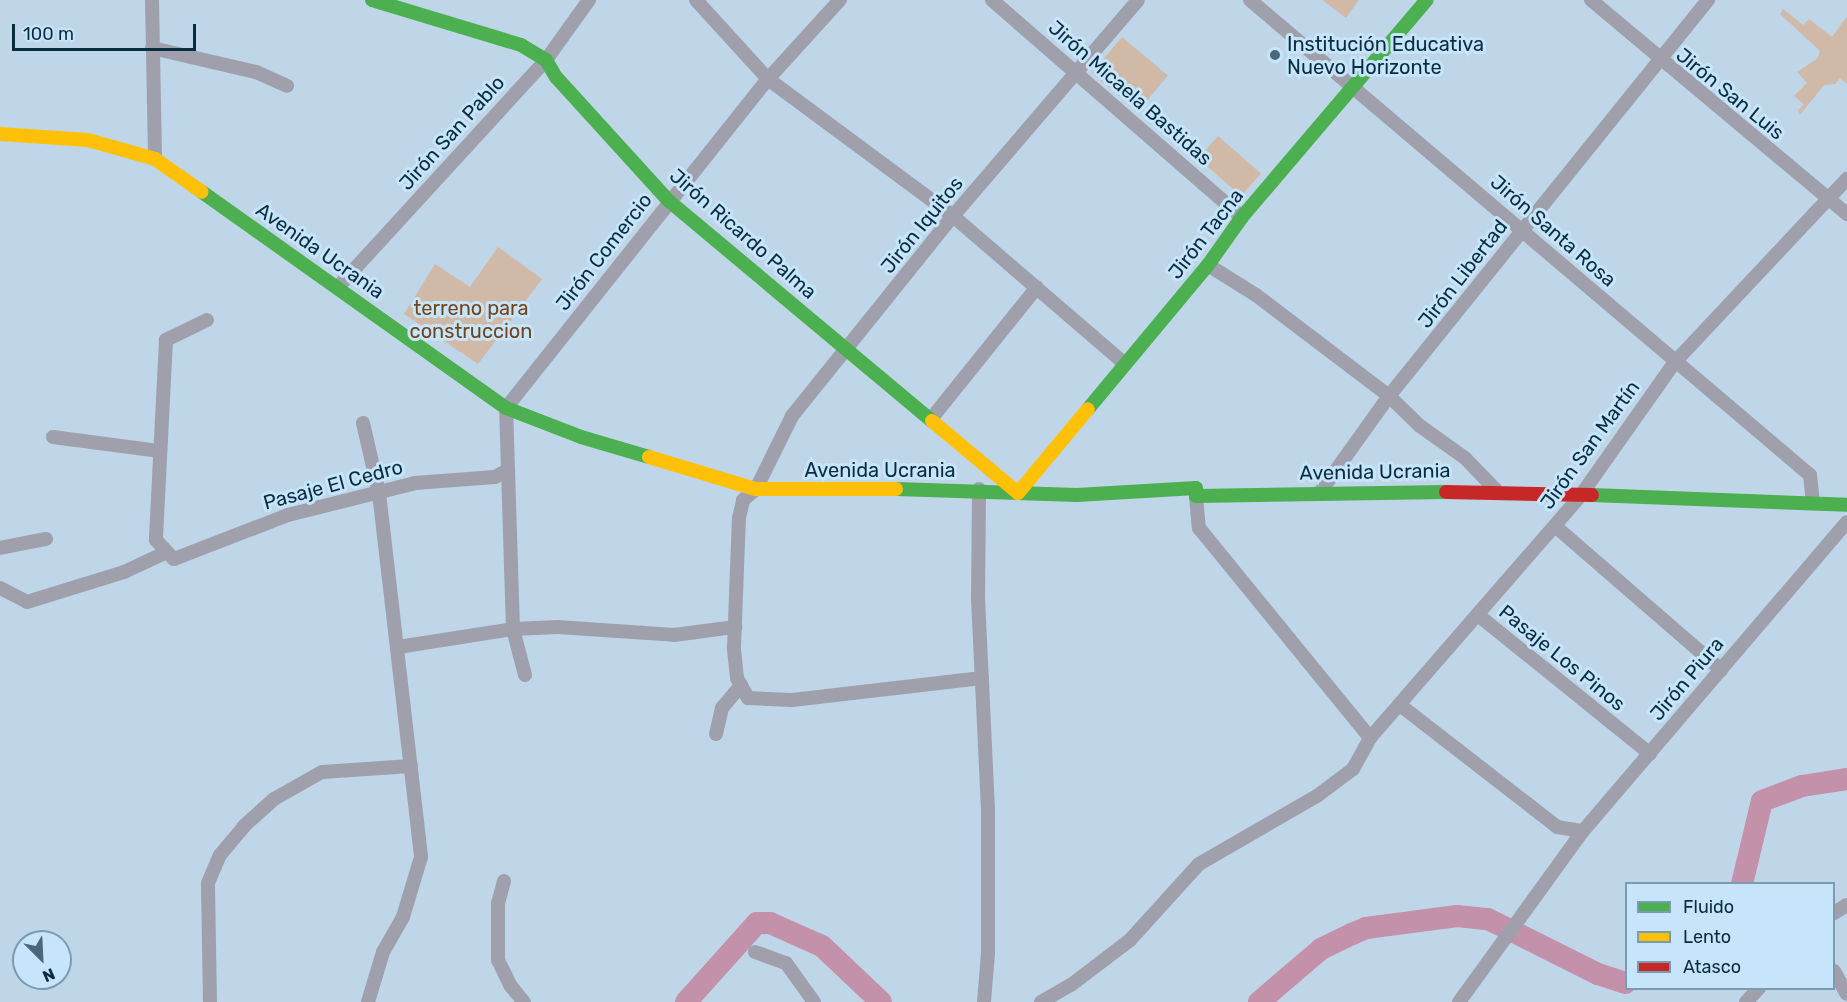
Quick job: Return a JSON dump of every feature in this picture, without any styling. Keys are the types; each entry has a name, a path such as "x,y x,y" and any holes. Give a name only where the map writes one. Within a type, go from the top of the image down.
{"main road":[{"name":"Jirón Ricardo Palma","path":"372,0 521,45 546,60 556,77 669,201 1018,493"},
{"name":"Jirón Tacna","path":"1018,493 1208,265 1242,217 1427,0"},
{"name":"Avenida Ucrania","path":"0,134 88,140 154,159 506,408 581,437 756,489 979,489 1077,495 1196,488 1196,496 1321,491 1497,491 1847,505"}],"street":[{"path":"152,0 154,159"},
{"name":"Jirón San Pablo","path":"338,287 546,60 589,0"},
{"path":"696,0 768,79 953,216 1124,363"},
{"name":"Jirón Comercio","path":"506,408 768,79 840,0"},
{"name":"Jirón Micaela Bastidas","path":"992,0 1242,217"},
{"name":"Jirón Iquitos","path":"741,685 735,627 739,518 743,500 756,489 792,416 953,216 1138,0"},
{"name":"Jirón Santa Rosa","path":"1250,0 1523,230 1674,363 1810,476 1813,503"},
{"name":"Jirón San Luis","path":"1591,0 1658,59 1847,214"},
{"name":"Jirón Libertad","path":"1321,491 1389,396 1658,59 1708,0"},
{"path":"152,48 256,72 287,86"},
{"name":"Jirón San Martín","path":"1041,1002 1057,997 1130,939 1198,864 1317,796 1353,769 1370,738 1581,495 1674,363 1847,179"},
{"path":"1208,265 1256,295 1389,396 1420,426 1465,458 1497,491"},
{"path":"931,419 1037,287"},
{"path":"170,556 156,540 166,340 207,320"},
{"path":"506,408 513,629 525,675"},
{"path":"363,423 379,493 421,857 403,917 383,952 368,1002"},
{"path":"53,437 160,452"},
{"name":"Pasaje El Cedro","path":"0,588 27,602 124,572 288,514 415,483 495,477 508,470"},
{"path":"979,489 982,678 988,812 984,1002"},
{"path":"1196,496 1199,528 1370,738"},
{"name":"Jirón Piura","path":"1461,999 1583,831 1847,522"},
{"path":"1555,526 1721,670"},
{"path":"0,548 46,539"},
{"name":"Pasaje Los Pinos","path":"1478,615 1650,754"},
{"path":"398,647 513,629 558,627 674,635 735,627"},
{"path":"716,734 722,708 741,685 748,698 792,700 982,678"},
{"path":"1400,705 1557,826 1583,831"},
{"path":"210,1002 208,883 220,855 244,826 281,794 322,772 411,766"},
{"path":"504,881 498,903 498,960 510,985 524,1002"},
{"path":"755,952 786,963 814,1002"},
{"path":"1835,975 1847,994"},
{"path":"1746,1002 1757,990"}],"green space":[{"path":"1322,0 1359,0 1346,18"},
{"path":"1783,9 1803,25 1809,19 1832,37 1847,16 1847,84 1840,78 1835,84 1824,85 1800,115 1798,110 1804,104 1794,96 1807,83 1797,72 1817,59 1820,51 1780,14"},
{"path":"1122,37 1168,76 1138,112 1092,73"},
{"path":"1218,136 1261,173 1241,196 1198,159"},
{"name":"terreno para construccion","path":"498,247 542,279 478,364 404,314 435,264 470,287"}],"waterway":[{"path":"1742,882 1762,801 1802,786 1847,779"},
{"path":"1259,1002 1321,949 1352,934 1366,928 1457,916 1488,919 1598,974 1625,983"},
{"path":"686,1002 757,923 770,923 822,946 881,1002"}],"traffic: fast":[{"path":"372,0 521,45 546,60 556,77 669,201 932,421"},
{"path":"1088,409 1208,265 1242,217 1427,0"},
{"path":"202,192 506,408 581,437 649,457"},
{"path":"896,489 1077,495 1196,488 1196,496 1446,492"},
{"path":"1592,495 1847,505"}],"traffic: slow":[{"path":"0,134 88,140 155,159 202,192"},
{"path":"932,421 1018,493 1088,409"},
{"path":"649,457 756,489 896,489"}],"traffic: jam":[{"path":"1446,492 1592,495"}],"place":[{"name":"Institución Educativa Nuevo Horizonte","path":"1275,55"}]}
